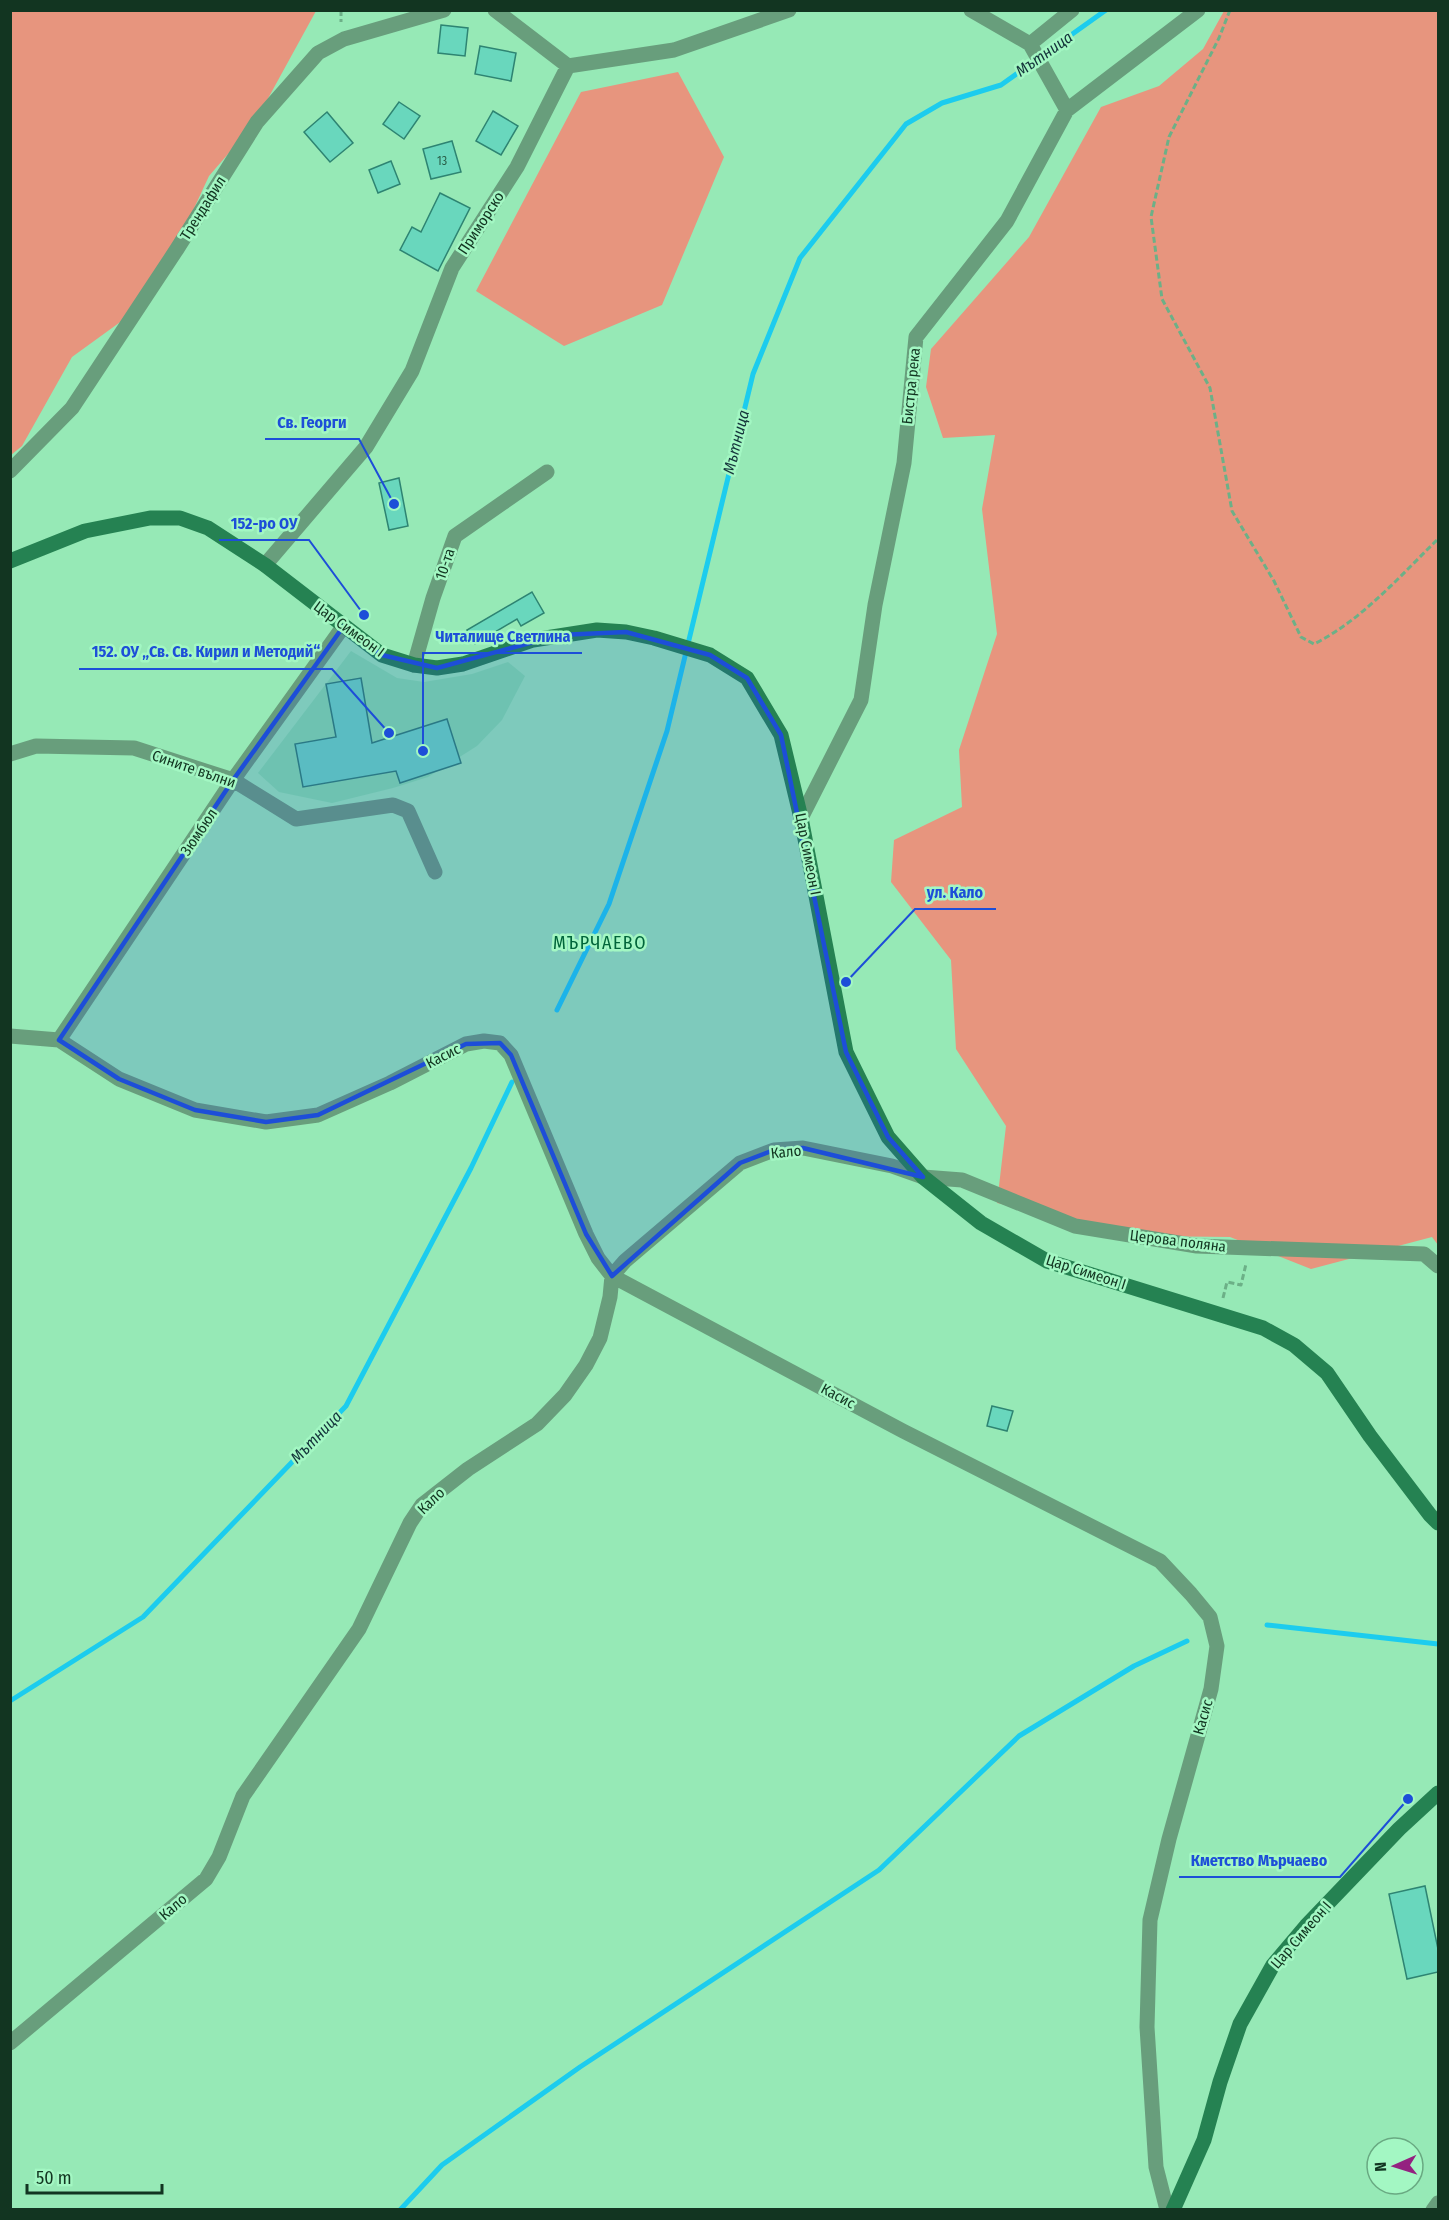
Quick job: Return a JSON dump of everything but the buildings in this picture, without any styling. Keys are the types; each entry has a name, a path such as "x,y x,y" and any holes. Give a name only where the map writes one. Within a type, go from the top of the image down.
{"street":[{"name":"Трендафил","path":"10,471 72,408 177,249 257,122 318,53 344,39 444,10"},
{"path":"495,10 568,66 674,50 789,10"},
{"path":"971,10 1030,44 1067,110"},
{"path":"1030,44 1072,10"},
{"name":"Бистра река","path":"801,818 861,700 875,605 904,463 916,337 1007,221 1067,110 1198,10"},
{"name":"Приморско","path":"266,565 366,447 412,371 452,268 517,166 568,66"},
{"name":"10-та","path":"414,666 433,598 455,536 547,472"},
{"name":"Цар Симеон I","path":"10,561 85,531 150,518 180,518 208,528 266,565 382,655 414,666 437,668 463,664 533,640 597,630 626,632 699,651 710,655 747,678 781,735 801,818 846,1052 888,1137 922,1177 981,1223 1047,1261 1263,1328 1294,1345 1327,1373 1370,1436 1438,1523"},
{"name":"Зюмбюл","path":"59,1040 233,780 343,627"},
{"name":"Сините вълни","path":"10,754 36,746 134,748 233,780 296,819 393,805 408,810 435,872"},
{"name":"Касис","path":"10,1036 59,1040 119,1079 195,1110 266,1122 318,1115 390,1083 466,1044 484,1041 500,1043 511,1054 586,1234 598,1258 612,1276 903,1431 1160,1561 1210,1617 1217,1646 1211,1689 1169,1839 1150,1920 1147,2027 1156,2167 1167,2210"},
{"name":"Кало","path":"10,2043 206,1879 219,1857 243,1796 359,1629 410,1523 422,1505 468,1469 537,1424 565,1395 586,1365 600,1338 610,1297 612,1276 625,1261 740,1163 774,1150 803,1148 892,1166 922,1177"},
{"name":"Церова поляна","path":"922,1177 962,1180 1075,1226 1197,1246 1424,1254 1438,1266"},
{"name":"Цар Симеон I","path":"1173,2210 1204,2139 1240,2024 1273,1965 1306,1926 1399,1829 1438,1795"},
{"path":"1433,2210 1438,2203"}],"path":[{"path":"1230,10 1219,38 1169,137 1151,217 1161,299 1210,388 1232,511 1274,581 1301,637 1314,644 1329,637 1370,605 1438,539"},
{"path":"1219,1314 1227,1282 1241,1285 1250,1249"}],"highlighted area":[{"path":"343,627 382,655 437,668 559,635 626,632 710,655 747,678 781,735 846,1052 888,1137 923,1177 803,1148 774,1150 740,1163 612,1276 586,1234 511,1055 500,1043 466,1044 318,1115 266,1122 195,1110 119,1079 59,1040 233,780"}],"shaded area":[{"path":"11,11 316,11 254,124 209,176 152,299 72,357 22,446 11,455"},
{"path":"1224,11 1438,11 1438,1245 1432,1237 1311,1269 1230,1237 1142,1236 997,1203 1006,1126 956,1049 951,960 891,882 894,840 962,807 959,750 997,634 982,509 995,435 943,438 926,387 931,349 1029,237 1101,107 1159,86 1203,49"},
{"path":"678,72 724,157 662,305 564,346 476,291 581,92"},
{"path":"351,651 397,678 424,682 472,674 508,662 525,676 502,720 477,746 428,777 332,803 279,792 258,773"}],"waterway":[{"name":"Мътница","path":"557,1010 609,904 667,731 753,374 800,258 906,124 942,103 1001,85 1106,10"},
{"name":"Мътница","path":"10,1701 143,1617 346,1406 471,1168 512,1082"},
{"path":"1267,1625 1438,1644"},
{"path":"400,2210 442,2165 580,2067 879,1870 1019,1736 1134,1666 1187,1641"}],"place":[{"name":"Св. Георги","path":"394,504"},
{"name":"152-ро ОУ","path":"364,615"},
{"name":"152. ОУ „Св. Св. Кирил и Методий“","path":"389,733"},
{"name":"Читалище Светлина","path":"423,751"},
{"name":"ул. Кало","path":"846,982"},
{"name":"Кметство Мърчаево","path":"1408,1799"}],"district":[{"name":"МЪРЧАЕВО","path":"600,943"}]}
